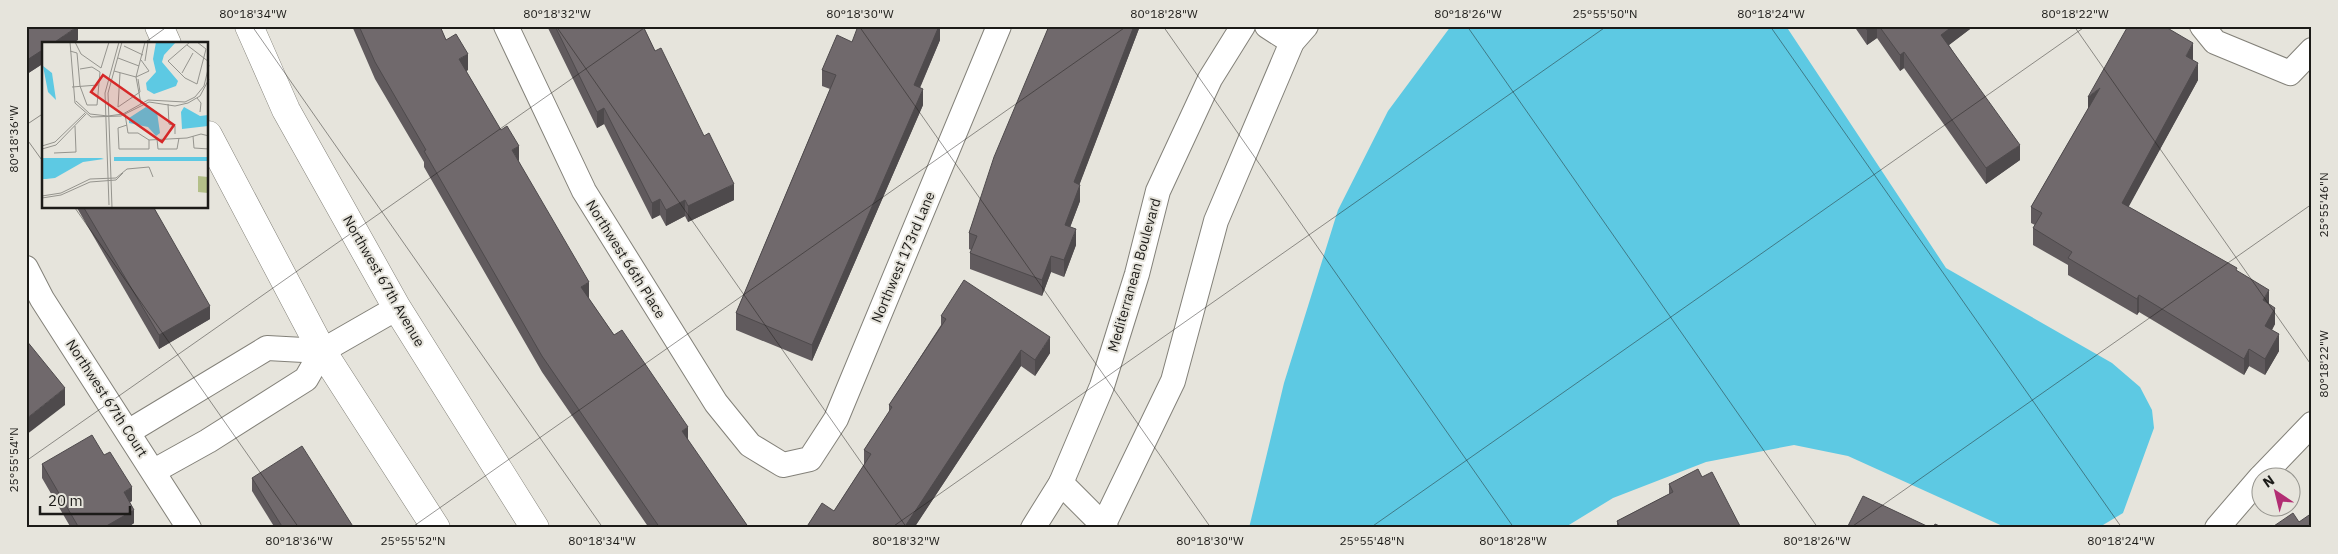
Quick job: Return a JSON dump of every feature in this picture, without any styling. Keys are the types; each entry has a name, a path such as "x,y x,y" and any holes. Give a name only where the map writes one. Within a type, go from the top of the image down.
{"main road":[{"path":"159,26 165,42"},
{"name":"Northwest 67th Avenue","path":"249,26 286,110 397,308 535,528"},
{"path":"209,137 322,351 436,528"}],"street":[{"name":"Northwest 66th Place","path":"506,26 584,191 711,394 750,445 783,465"},
{"name":"Northwest 173rd Lane","path":"783,465 810,458 836,419 999,26"},
{"name":"Mediterranean Boulevard","path":"1033,528 1060,483 1102,386 1137,274 1158,191 1210,80 1243,26"},
{"path":"1060,483 1104,527 1173,381 1216,221 1299,34 1267,26"},
{"path":"2202,26 2215,42 2290,73 2312,50"},
{"name":"Northwest 67th Court","path":"26,268 34,305 128,432 189,528"},
{"path":"154,471 208,441 306,379 322,351 397,308"},
{"path":"128,432 267,348 322,351"},
{"path":"2272,466 2312,424"},
{"path":"2217,528 2250,490"}],"water":[{"path":"1451,26 1786,26 1946,268 2112,363 2140,387 2152,410 2154,428 2123,513 2098,528 2007,528 1848,456 1794,445 1706,462 1613,498 1564,528 1249,528 1284,383 1338,210 1388,111"}],"building":[{"path":"26,26 78,26 55,42 42,42 42,50 26,59"},
{"path":"359,26 440,26 446,40 456,34 468,54 459,59 501,130 507,126 519,146 512,150 589,282 581,287 614,335 622,330 688,427 682,431 749,528 660,528 542,356 424,151 426,150 375,62"},
{"path":"555,26 643,26 655,51 661,48 704,136 709,133 734,184 688,206 685,200 666,210 660,199 652,203 604,108 597,112"},
{"path":"858,26 939,26 914,85 923,89 812,345 736,313 836,75 822,70 837,35 852,42"},
{"path":"1049,26 1134,26 1074,182 1080,185 1065,225 1076,229 1064,260 1051,256 1042,280 970,253 977,236 969,233 994,157"},
{"path":"1879,26 1953,26 1941,35 2020,145 1986,168 1904,52 1900,55"},
{"path":"2128,26 2164,26 2193,43 2186,56 2198,63 2122,203 2237,268 2236,270 2269,290 2263,300 2275,308 2265,326 2279,334 2265,359 2249,349 2244,359 2139,295 2137,299 2068,258 2072,252 2033,228 2042,213 2031,207 2100,88 2088,97"},
{"path":"85,209 155,209 210,306 159,335"},
{"path":"964,280 1050,337 1035,360 1021,350 904,528 806,528 822,503 834,511 871,454 864,450 892,407 889,405 946,319 941,316"},
{"path":"26,340 65,388 26,419"},
{"path":"92,435 104,455 110,452 132,487 124,492 134,510 103,528 79,528 42,464"},
{"path":"302,446 354,528 283,528 252,478"},
{"path":"1698,469 1702,477 1712,472 1741,528 1620,528 1617,521 1673,492 1669,484"},
{"path":"1863,496 1931,528 1847,528"},
{"path":"2312,513 2312,528 2271,528 2289,516 2295,516 2299,522"},
{"path":"1935,524 1944,528 1933,528"}]}
